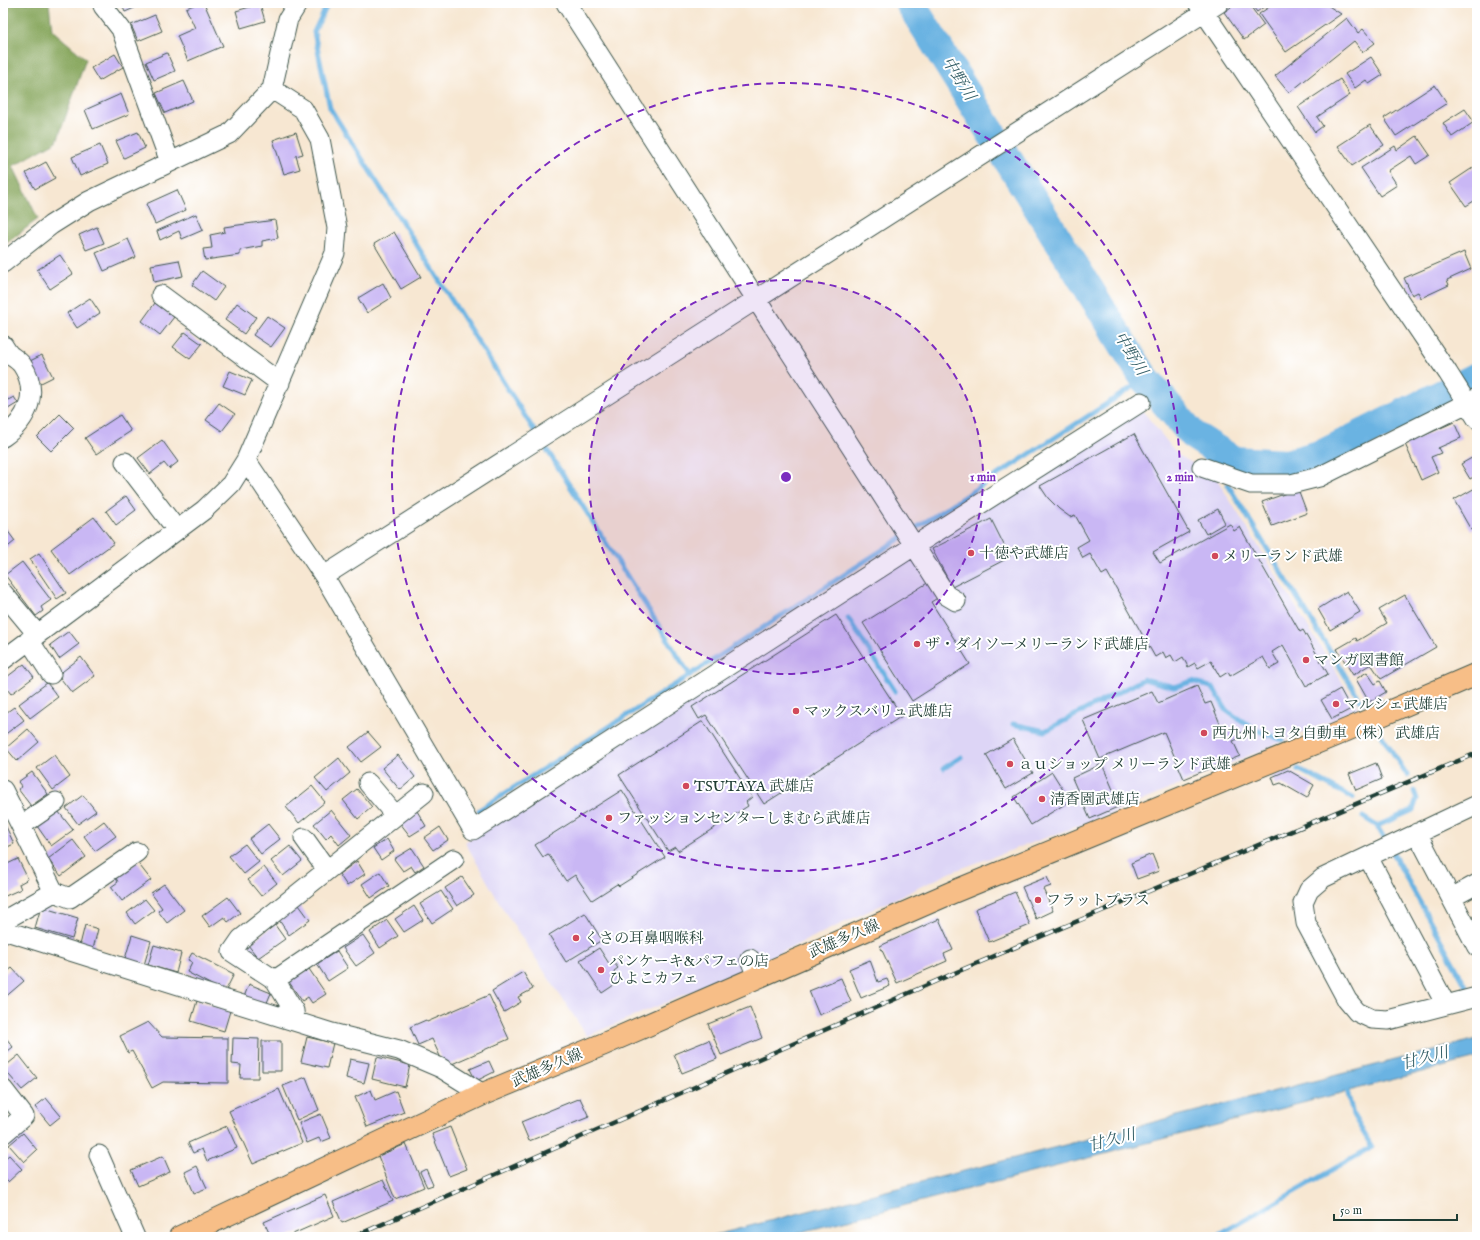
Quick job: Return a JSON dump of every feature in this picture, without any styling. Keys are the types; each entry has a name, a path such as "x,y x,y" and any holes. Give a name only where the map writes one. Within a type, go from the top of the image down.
{"main road":[{"name":"武雄多久線","path":"180,1237 483,1094 597,1047 753,968 953,892 1477,674"},
{"name":"武雄多久線","path":"163,1237 218,1219"}],"street":[{"path":"3,263 51,225 89,201 229,134 272,89 288,19 298,3"},
{"path":"566,3 914,546 946,595 956,601"},
{"path":"103,6 120,29 170,162"},
{"path":"324,576 1013,136 1207,6 1448,373 1471,405 1319,477 1291,484 1252,484 1202,467"},
{"path":"3,660 204,510 231,484 246,460 335,253 337,228 320,139 303,109 272,89"},
{"path":"161,296 280,383"},
{"path":"3,345 9,354 22,364 31,388 26,412 14,429 3,437"},
{"path":"246,460 324,576 473,830 914,546 1141,402"},
{"path":"125,462 177,530"},
{"path":"3,593 33,637 51,674"},
{"path":"368,783 395,815"},
{"path":"3,790 54,892 70,898 137,852"},
{"path":"295,1021 294,1010 275,980 232,952 241,939 424,793"},
{"path":"21,826 56,802"},
{"path":"1374,854 1461,1001 1388,1020 1372,1019 1357,1012 1347,1000 1306,923 1303,904 1309,890 1323,878 1477,804"},
{"path":"1417,833 1477,946"},
{"path":"304,838 327,870"},
{"path":"275,980 454,860"},
{"path":"1451,898 1477,884"},
{"path":"3,921 54,892"},
{"path":"3,930 332,1033 399,1050 441,1068 483,1094"},
{"path":"3,1089 24,1116 3,1134"},
{"path":"99,1155 136,1237"}],"shaded area":[{"path":"1141,409 1178,455 1215,476 1359,709 1111,814 954,871 743,970 587,1036 503,909 465,842"}],"green space":[{"path":"3,3 49,3 52,30 86,59 57,141 13,166 38,219 3,246"}],"water":[{"name":"甘久川","path":"1477,1039 1477,1058 782,1237 707,1237"}],"building":[{"path":"121,3 146,3 125,12"},
{"path":"193,3 204,3 223,46 188,61 177,36 195,28 186,8 194,5"},
{"path":"1237,3 1248,3 1264,25 1244,40 1224,12"},
{"path":"1250,3 1269,3 1257,12"},
{"path":"1275,3 1324,3 1341,14 1286,52 1259,14"},
{"path":"260,4 265,21 241,28 236,11"},
{"path":"155,15 162,31 138,41 131,25"},
{"path":"1347,18 1358,33 1363,29 1375,43 1363,52 1354,41 1289,93 1275,76"},
{"path":"167,53 175,71 154,80 146,62"},
{"path":"115,54 123,67 99,81 91,68"},
{"path":"1371,57 1383,75 1369,84 1366,80 1355,88 1345,74"},
{"path":"1340,79 1350,95 1317,117 1323,126 1315,132 1298,107"},
{"path":"184,81 193,101 165,113 156,93"},
{"path":"1435,85 1447,103 1396,136 1384,118"},
{"path":"121,94 129,114 93,129 85,110"},
{"path":"1465,109 1474,122 1452,137 1443,123"},
{"path":"1370,125 1384,145 1352,166 1338,146"},
{"path":"138,132 145,148 124,158 116,141"},
{"path":"296,132 303,154 296,156 300,169 284,174 273,140"},
{"path":"1417,136 1430,155 1416,164 1411,156 1388,171 1397,185 1380,196 1361,168 1395,146 1397,150"},
{"path":"100,145 108,164 80,176 72,157"},
{"path":"46,162 55,178 35,189 26,173"},
{"path":"1477,165 1477,199 1466,206 1450,183"},
{"path":"177,190 186,210 155,224 146,204"},
{"path":"196,214 203,230 182,239 179,231 160,240 157,231"},
{"path":"275,220 278,238 262,241 262,246 240,250 240,255 205,260 203,249 212,248 210,235 225,232 224,227"},
{"path":"97,227 104,243 86,250 79,235"},
{"path":"394,232 421,277 401,289 374,244"},
{"path":"128,239 136,257 104,271 96,253"},
{"path":"1464,252 1471,269 1447,280 1449,285 1421,298 1418,292 1412,295 1404,278"},
{"path":"60,255 73,274 50,289 37,270"},
{"path":"179,260 183,276 154,282 151,265"},
{"path":"202,271 224,287 214,301 192,285"},
{"path":"383,283 391,298 367,313 358,298"},
{"path":"90,298 100,313 77,328 67,313"},
{"path":"155,303 174,317 160,335 142,321"},
{"path":"237,303 256,317 244,334 225,320"},
{"path":"267,316 285,328 271,347 253,335"},
{"path":"185,332 202,344 190,359 173,347"},
{"path":"42,355 53,377 39,384 28,362"},
{"path":"230,371 252,380 245,395 223,386"},
{"path":"3,392 8,400 14,397 18,403 3,412"},
{"path":"219,403 235,414 222,431 206,420"},
{"path":"60,414 74,428 51,451 37,437"},
{"path":"120,415 131,431 96,454 85,438"},
{"path":"1454,422 1461,438 1438,448 1441,453 1431,457 1438,472 1421,480 1405,444"},
{"name":"メリーランド武雄","path":"1134,434 1189,532 1153,552 1160,563 1230,524 1234,531 1240,527 1300,632 1303,630 1328,674 1306,686 1283,645 1272,652 1279,664 1270,669 1263,657 1230,676 1228,672 1220,677 1211,661 1198,668 1195,663 1188,667 1183,657 1175,662 1171,655 1166,658 1163,652 1155,657 1107,572 1102,575 1090,554 1083,558 1077,547 1089,540 1075,515 1070,517 1059,509 1048,498 1040,486"},
{"path":"162,440 178,462 169,469 164,463 150,474 138,458"},
{"path":"1477,455 1477,475 1470,479 1461,464"},
{"path":"1477,487 1477,526 1471,530 1454,500"},
{"path":"1298,489 1307,513 1272,526 1262,502"},
{"path":"126,496 136,510 116,525 106,511"},
{"path":"1218,509 1225,523 1206,534 1198,520"},
{"path":"94,517 114,543 70,575 51,549"},
{"name":"十徳や武雄店","path":"991,519 1010,557 952,587 932,549"},
{"path":"4,526 15,541 4,550 3,527"},
{"path":"39,553 66,593 57,599 30,559"},
{"path":"22,562 51,600 41,607 43,611 36,616 5,575"},
{"name":"ザ・ダイソーメリーランド武雄店","path":"929,582 939,597 931,602 970,664 912,701 863,623"},
{"path":"1347,591 1360,612 1330,630 1318,609"},
{"path":"1405,595 1436,647 1381,679 1371,664 1353,675 1337,649 1356,638 1357,641 1387,623 1379,610"},
{"name":"マックスバリュ武雄店","path":"836,615 902,716 764,804 706,715 699,719 692,707"},
{"path":"69,631 79,644 59,659 50,645"},
{"path":"81,657 95,676 72,693 58,675"},
{"path":"24,664 34,677 11,694 3,684 3,680"},
{"path":"1367,672 1375,684 1380,681 1386,692 1369,702 1356,679"},
{"path":"47,683 58,697 30,718 19,704"},
{"name":"西九州トヨタ自動車（株） 武雄店","path":"1197,686 1205,704 1211,702 1221,726 1248,735 1233,741 1240,756 1184,779 1164,732 1100,759 1083,720 1152,691 1158,703"},
{"name":"マルシェ武雄店","path":"1340,689 1351,709 1332,719 1321,700"},
{"path":"14,707 24,720 3,736 3,715"},
{"name":"TSUTAYA 武雄店","path":"703,721 752,797 746,802 748,806 678,851 675,847 668,851 619,775"},
{"path":"28,729 39,742 17,761 6,748"},
{"path":"368,732 381,747 361,762 349,747"},
{"name":"ａｕショップ メリーランド武雄","path":"1013,739 1033,773 1006,789 986,755"},
{"path":"54,755 70,777 53,790 37,768"},
{"path":"398,755 415,777 400,790 382,768"},
{"path":"339,758 350,773 327,792 315,778"},
{"path":"1376,763 1382,779 1356,790 1349,774"},
{"path":"1102,764 1120,806 1090,819 1072,778"},
{"path":"1288,770 1314,785 1307,798 1281,783 1275,785 1272,777"},
{"path":"32,772 48,794 31,806 18,789 22,787 18,782"},
{"name":"清香園武雄店","path":"1052,772 1070,801 1031,825 1014,797"},
{"path":"312,786 325,802 299,823 286,807"},
{"path":"357,789 372,807 358,819 343,800"},
{"name":"ファッションセンターしまむら武雄店","path":"622,790 665,857 619,886 617,884 592,900 575,875 566,881 548,854 543,857 535,845"},
{"path":"83,795 96,811 78,824 66,808"},
{"path":"331,810 351,835 339,845 331,834 326,839 314,824"},
{"path":"58,811 73,830 51,846 37,826"},
{"path":"417,811 426,826 410,836 400,823"},
{"path":"3,820 14,844 3,849"},
{"path":"104,821 116,836 95,851 84,836"},
{"path":"268,824 280,839 261,854 249,839"},
{"path":"440,827 448,840 433,850 424,838"},
{"path":"387,839 394,851 381,860 373,848"},
{"path":"73,840 86,857 61,876 48,859"},
{"path":"245,844 259,862 244,874 229,856"},
{"path":"290,846 302,861 283,876 271,861"},
{"path":"412,848 424,866 415,872 411,866 403,871 394,859"},
{"path":"1152,854 1159,871 1137,879 1131,863"},
{"path":"18,859 28,879 19,884 21,889 3,897 3,866"},
{"path":"357,861 365,874 347,886 339,874"},
{"path":"137,862 151,880 122,901 111,887 118,882 116,878"},
{"path":"264,867 277,883 261,896 248,880"},
{"path":"380,872 389,886 371,898 362,884"},
{"path":"462,877 474,895 457,906 445,888"},
{"name":"フラットプラス","path":"1047,877 1051,886 1043,889 1053,911 1036,919 1022,887"},
{"path":"164,884 184,910 167,923 158,911 162,908 151,893"},
{"path":"441,891 453,909 432,923 420,904"},
{"path":"1015,892 1030,925 989,942 975,909"},
{"path":"228,897 240,913 228,922 224,917 210,927 202,916"},
{"path":"145,899 154,910 135,924 127,913"},
{"path":"299,905 310,920 289,935 279,920"},
{"path":"414,906 423,920 404,932 395,919"},
{"path":"41,907 78,918 72,939 35,928"},
{"name":"くさの耳鼻咽喉科","path":"585,913 602,940 566,962 549,935"},
{"path":"939,919 953,950 944,954 947,961 897,983 880,946"},
{"path":"387,920 398,936 380,948 370,932"},
{"path":"85,925 98,929 93,949 80,945"},
{"path":"275,925 285,939 258,958 248,945"},
{"path":"132,935 151,941 144,965 125,959"},
{"path":"363,935 375,953 356,966 343,948"},
{"path":"154,945 181,953 176,973 148,965"},
{"name":"パンケーキ&パフェの店 ひよこカフェ","path":"599,948 610,965 614,963 618,968 614,971 620,981 602,993 580,960"},
{"path":"337,951 348,968 328,981 317,964"},
{"path":"192,953 234,974 225,992 187,972 192,962 188,960"},
{"path":"870,960 878,982 887,979 890,986 861,998 849,969"},
{"path":"12,968 24,981 3,999 3,975"},
{"path":"309,969 326,994 312,1003 308,997 302,1001 289,982"},
{"path":"523,972 533,989 518,997 521,1002 504,1012 492,991"},
{"path":"841,978 851,1002 819,1015 809,991"},
{"path":"249,984 271,993 266,1005 244,997"},
{"path":"489,995 509,1039 445,1067 432,1039 418,1045 410,1027 426,1020 427,1022"},
{"path":"197,1001 230,1011 224,1031 191,1021"},
{"path":"750,1007 762,1038 721,1055 708,1024"},
{"path":"148,1022 162,1037 228,1038 228,1083 163,1082 152,1088 132,1051 128,1053 120,1036"},
{"path":"3,1034 13,1047 3,1055"},
{"path":"307,1037 333,1043 327,1068 301,1062"},
{"path":"233,1038 259,1039 258,1078 240,1078 241,1065 232,1064"},
{"path":"709,1040 717,1059 682,1073 674,1054"},
{"path":"262,1041 281,1041 281,1071 262,1071"},
{"path":"19,1055 37,1078 22,1090 3,1068"},
{"path":"377,1057 410,1065 405,1087 372,1079"},
{"path":"350,1059 369,1063 364,1083 346,1078"},
{"path":"489,1061 494,1072 476,1081 470,1069"},
{"path":"306,1077 319,1110 297,1120 283,1086"},
{"path":"279,1089 302,1143 253,1164 229,1111"},
{"path":"371,1090 375,1100 396,1091 404,1112 367,1127 355,1097"},
{"path":"46,1098 61,1116 50,1125 35,1107"},
{"path":"580,1098 589,1117 529,1141 521,1122"},
{"path":"321,1114 331,1138 321,1142 319,1138 307,1143 299,1123"},
{"path":"227,1126 237,1148 207,1161 202,1149 193,1153 188,1143"},
{"path":"450,1127 467,1169 449,1176 432,1134"},
{"path":"23,1133 37,1150 24,1162 9,1145"},
{"path":"406,1144 424,1187 395,1199 378,1156"},
{"path":"9,1155 22,1169 8,1182 3,1177 3,1160"},
{"path":"163,1156 170,1172 138,1186 131,1170"},
{"path":"197,1166 207,1188 194,1193 185,1172"},
{"path":"426,1169 433,1185 427,1187 420,1172"},
{"path":"383,1180 393,1201 342,1223 333,1202"},
{"path":"325,1195 334,1216 286,1237 271,1237 264,1222"}],"waterway":[{"path":"328,3 314,32 330,108 537,435"},
{"name":"中野川","path":"910,3 1145,379 1193,435 1234,461 1287,464 1323,454 1477,377"},
{"path":"542,442 690,675 1145,379"},
{"path":"1228,485 1362,703"},
{"path":"848,618 895,691"},
{"path":"479,810 690,675"},
{"path":"1013,724 1045,731 1144,679 1174,687 1193,681 1213,688 1227,711 1256,730 1282,740"},
{"path":"1382,736 1407,775"},
{"path":"944,768 961,757"},
{"path":"1298,769 1353,798"},
{"path":"1387,843 1377,826 1413,810 1417,799 1414,791"},
{"path":"1363,817 1377,826"},
{"path":"1391,850 1471,995"},
{"path":"1216,1237 1372,1147 1353,1115 1346,1086"}],"railway":[{"path":"353,1237 959,971 1477,753"}],"place":[{"name":"十徳や武雄店","path":"971,553"},
{"name":"メリーランド武雄","path":"1215,556"},
{"name":"ザ・ダイソーメリーランド武雄店","path":"917,644"},
{"name":"マンガ図書館","path":"1306,660"},
{"name":"マルシェ武雄店","path":"1336,704"},
{"name":"マックスバリュ武雄店","path":"796,711"},
{"name":"西九州トヨタ自動車（株） 武雄店","path":"1204,733"},
{"name":"ａｕショップ メリーランド武雄","path":"1010,764"},
{"name":"TSUTAYA 武雄店","path":"686,786"},
{"name":"清香園武雄店","path":"1042,799"},
{"name":"ファッションセンターしまむら武雄店","path":"609,818"},
{"name":"フラットプラス","path":"1038,900"},
{"name":"くさの耳鼻咽喉科","path":"576,938"},
{"name":"パンケーキ&パフェの店 ひよこカフェ","path":"601,970"}]}
